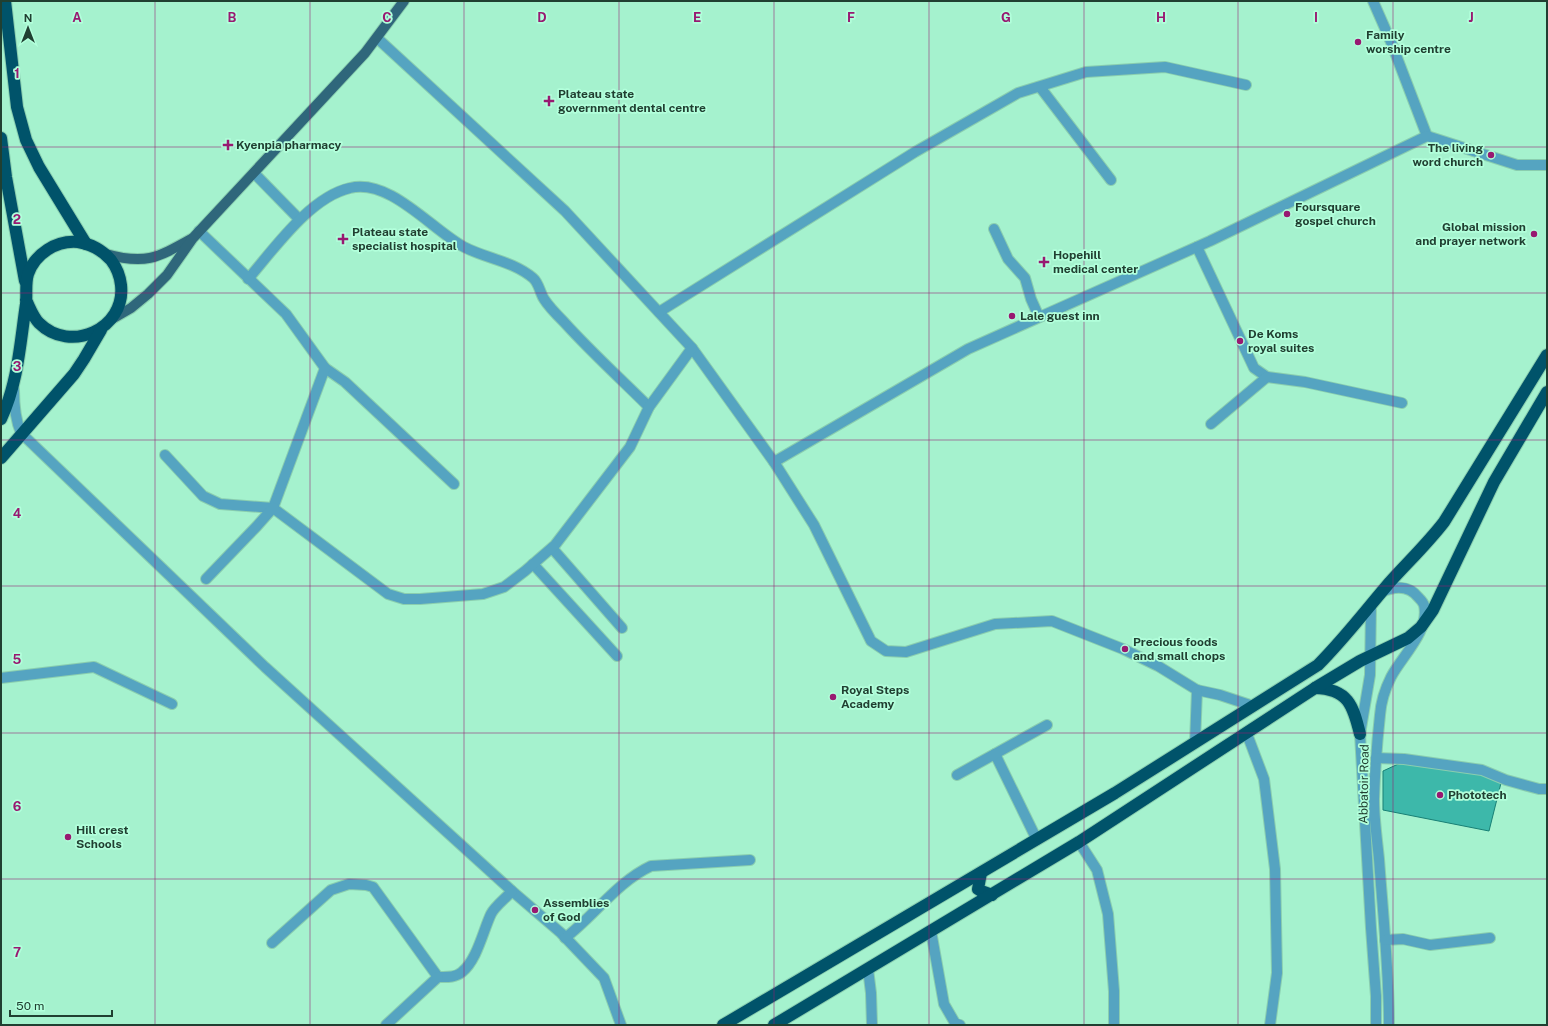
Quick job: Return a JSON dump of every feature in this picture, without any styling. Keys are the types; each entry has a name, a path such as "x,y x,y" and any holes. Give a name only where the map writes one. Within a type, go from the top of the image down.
{"highway":[{"path":"5,1 17,107 26,140 39,167 86,244"},
{"path":"1,138 6,177 26,284 26,300 14,386 1,420"},
{"path":"1,458 21,433 74,374 101,330 112,318 119,306 122,292 120,278 115,265 106,254 86,244 76,242 56,245 47,250 32,265 26,284"},
{"path":"26,300 31,312 39,323 49,331 62,336 75,338 89,335 101,330"},
{"path":"723,1025 1115,794 1318,665 1357,623 1371,604 1427,543 1444,522 1547,355"},
{"path":"774,1025 1080,842 1247,734 1315,688 1370,656 1408,638 1421,627 1433,610 1494,482 1547,392"},
{"path":"1315,688 1329,688 1343,696 1354,711 1360,734"},
{"path":"981,873 978,889 981,892 992,895"}],"main road":[{"path":"112,318 131,308 167,275 196,235 365,53 404,1"},
{"path":"106,254 127,260 147,259 166,253 196,235"}],"street":[{"path":"1373,1 1391,42 1427,136"},
{"path":"377,38 566,211 692,348 774,462 814,525 871,641 886,651 906,652 996,624 1052,621 1123,649 1158,666 1197,690 1220,695 1253,706"},
{"path":"659,312 915,152 1018,93 1086,72 1165,67 1246,85"},
{"path":"1040,87 1111,180"},
{"path":"774,462 968,349 1197,247 1427,136 1517,165 1547,165"},
{"path":"254,173 299,219"},
{"path":"248,279 299,219 330,194 351,187 371,188 393,196 462,246 481,256 521,269 535,279 544,300 564,323 650,408"},
{"path":"994,229 1008,259 1025,278 1030,297 1039,317"},
{"path":"196,235 248,279 286,314 325,368 345,382 454,484"},
{"path":"1197,247 1254,368 1267,377 1304,382 1402,403"},
{"path":"165,455 203,496 220,504 273,508 388,594 404,599 420,599 483,594 504,587 552,548 630,448 650,408 692,348"},
{"path":"206,579 273,508 325,368"},
{"path":"1211,424 1267,377"},
{"path":"14,386 16,423 21,433 264,667 566,938 604,978 620,1025"},
{"path":"552,548 622,628"},
{"path":"533,564 617,656"},
{"path":"1382,592 1400,587 1410,589 1418,595 1424,604 1425,622"},
{"name":"Abbatoir Road","path":"1371,604 1368,690 1360,734 1376,996 1376,1025"},
{"name":"Abbatoir Road","path":"1389,1025 1385,940 1374,800 1380,712 1383,697 1392,676 1414,643 1425,622"},
{"path":"1,678 94,667 172,704"},
{"path":"1195,743 1197,690"},
{"path":"957,775 1047,725"},
{"path":"1247,734 1264,779 1275,869 1276,973 1270,1025"},
{"path":"995,754 1037,840"},
{"path":"1376,758 1404,759 1482,770 1506,780 1539,789 1547,789"},
{"path":"1080,842 1097,870 1108,914 1114,991 1114,1025"},
{"path":"566,938 627,881 638,872 652,866 750,860"},
{"path":"272,943 331,890 349,884 366,885 373,887 438,977"},
{"path":"386,1025 438,977 451,977 461,973 470,962 492,913 512,891"},
{"path":"931,931 944,1004 955,1023 960,1025"},
{"path":"1385,940 1403,939 1430,946 1490,938"},
{"path":"868,969 871,993 872,1025"}],"building":[{"name":"Phototech","path":"1407,760 1502,779 1489,831 1383,810 1383,771"}],"place":[{"name":"Family worship centre","path":"1358,42"},
{"name":"Plateau state government dental centre","path":"549,101"},
{"name":"Kyenpia pharmacy","path":"228,145"},
{"name":"The living word church","path":"1491,155"},
{"name":"Foursquare gospel church","path":"1287,214"},
{"name":"Global mission and prayer network","path":"1534,234"},
{"name":"Plateau state specialist hospital","path":"343,239"},
{"name":"Hopehill medical center","path":"1044,262"},
{"name":"Lale guest inn","path":"1012,316"},
{"name":"De Koms royal suites","path":"1240,341"},
{"name":"Precious foods and small chops","path":"1125,649"},
{"name":"Royal Steps Academy","path":"833,697"},
{"name":"Phototech","path":"1440,795"},
{"name":"Hill crest Schools","path":"68,837"},
{"name":"Assemblies of God","path":"535,910"}]}
